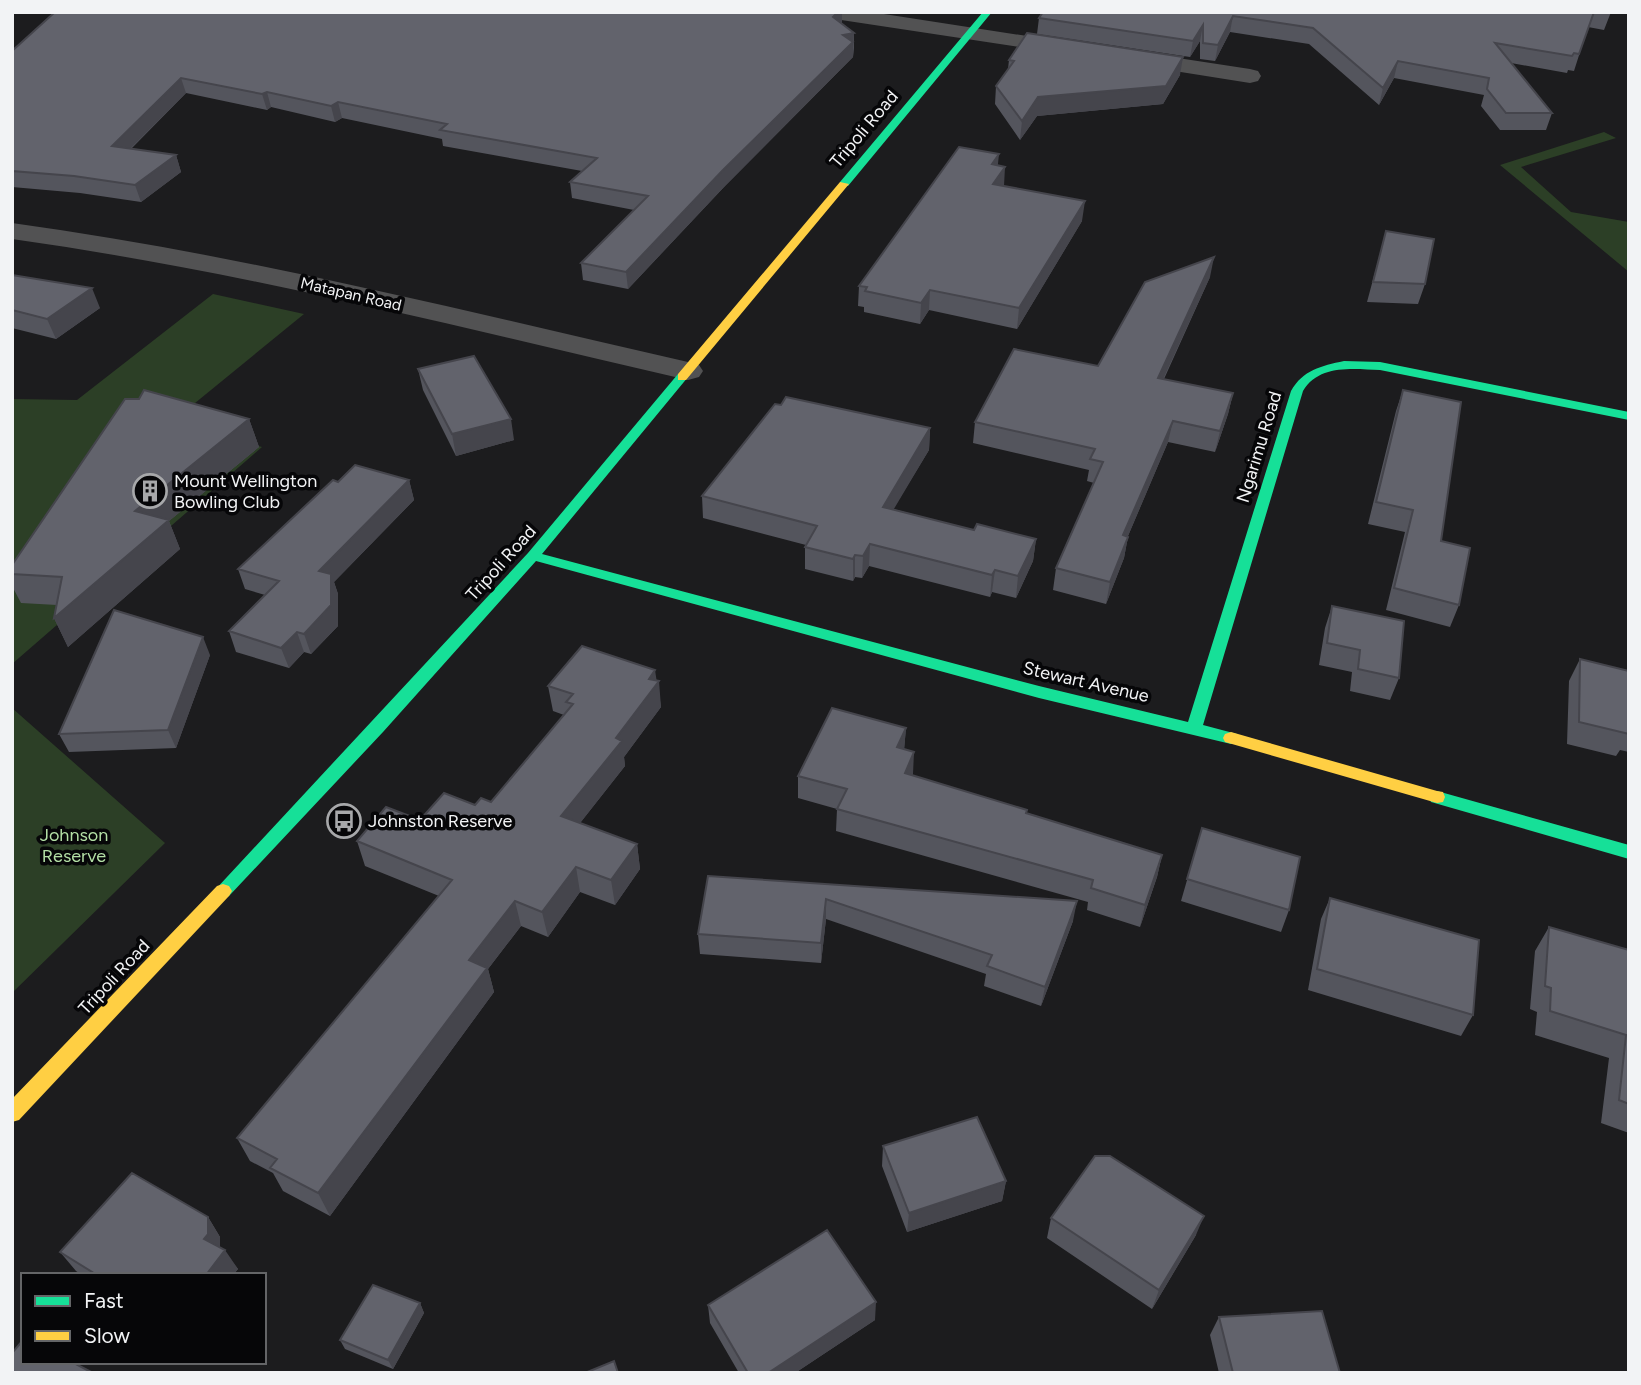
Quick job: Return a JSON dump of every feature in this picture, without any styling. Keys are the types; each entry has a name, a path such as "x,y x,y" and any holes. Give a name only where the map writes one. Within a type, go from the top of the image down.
{"street":[{"path":"828,12 1250,76"},
{"name":"Tripoli Road","path":"12,1113 368,737 533,556 988,12"},
{"name":"Matapan Road","path":"12,231 121,246 290,280 688,371"},
{"name":"Ngarimu Road","path":"1194,727 1303,377 1324,367 1351,364 1380,366 1629,416"},
{"name":"Stewart Avenue","path":"533,556 999,681 1194,727 1629,852"}],"green space":[{"path":"1604,132 1616,138 1521,167 1571,212 1629,222 1629,272 1500,165"},
{"path":"213,294 304,314 173,421 262,447 12,664 12,399 77,400"},
{"name":"Johnson Reserve","path":"12,708 165,843 12,993"}],"building":[{"path":"55,12 838,12 833,17 854,33 843,35 853,42 723,170 626,272 581,263 648,196 570,182 597,158 440,130 447,124 338,102 331,106 181,78 112,146 176,155 135,185 12,171 12,51"},
{"path":"1043,12 1594,12 1579,54 1574,53 1572,56 1495,43 1552,113 1506,113 1487,89 1489,78 1398,61 1383,88 1313,28 1233,16 1218,45 1203,43 1203,25 1193,41 1039,18"},
{"path":"1027,33 1183,57 1166,86 1038,97 1022,121 996,86 1014,61 1009,60"},
{"path":"959,147 999,154 992,164 1005,167 993,184 1085,201 1019,308 930,290 921,303 865,291 867,287 859,286"},
{"path":"1386,231 1434,239 1425,284 1373,282"},
{"path":"1214,257 1158,378 1233,393 1220,431 1173,421 1123,535 1128,537 1110,582 1056,568 1103,462 1090,459 1095,449 975,422 1014,349 1098,366 1145,282"},
{"path":"12,275 92,288 47,319 12,310"},
{"path":"474,356 511,419 452,434 418,369"},
{"name":"Mount Wellington Bowling Club","path":"144,390 249,419 135,511 169,520 54,618 62,577 12,574 12,565 125,399 139,399"},
{"path":"1403,390 1461,402 1441,541 1470,548 1459,605 1394,588 1413,510 1376,502"},
{"path":"786,397 930,428 883,507 974,530 977,524 1036,539 1018,576 995,570 992,575 870,544 863,556 855,555 853,559 805,547 817,526 702,496 775,404 781,405"},
{"path":"355,465 409,480 319,571 331,574 331,605 304,634 297,632 281,648 229,631 279,581 238,569 333,480 338,482"},
{"path":"1332,606 1404,621 1399,678 1358,669 1360,650 1327,643"},
{"path":"114,610 203,637 168,730 59,734"},
{"path":"582,646 655,670 649,679 659,681 616,738 622,741 561,816 637,844 611,880 576,867 542,912 515,901 469,960 487,968 318,1193 270,1168 277,1159 237,1138 452,880 357,841 386,807 420,820 444,793 475,805 481,798 491,802 573,704 566,702 573,694 548,686"},
{"path":"1580,659 1629,671 1629,734 1579,722"},
{"path":"832,708 906,728 897,747 914,752 905,773 1162,855 1145,905 1091,888 1093,880 837,809 847,789 798,776"},
{"path":"1202,828 1300,857 1289,910 1187,879"},
{"path":"708,876 1077,901 1045,987 987,966 992,955 826,899 821,943 698,934"},
{"path":"1330,898 1479,940 1473,1015 1317,969"},
{"path":"1549,927 1629,950 1629,1104 1619,1100 1626,1035 1550,1011 1551,988 1545,986"},
{"path":"977,1117 1006,1181 909,1213 883,1146"},
{"path":"1095,1156 1110,1156 1204,1216 1159,1290 1051,1218"},
{"path":"132,1173 208,1217 208,1234 204,1239 225,1250 208,1273 94,1273 60,1252"},
{"path":"827,1230 876,1302 768,1373 748,1373 708,1305"},
{"path":"373,1285 420,1303 388,1360 340,1340"},
{"path":"1322,1311 1340,1373 1233,1373 1219,1317"},
{"path":"21,1342 21,1364 76,1364 93,1373 12,1373 12,1353"},
{"path":"614,1361 618,1373 585,1373"}],"traffic: fast":[{"path":"844,184 988,12"},
{"path":"1194,727 1297,391 1303,381 1322,369 1344,365 1380,366 1629,416"},
{"path":"223,891 377,728 533,556 682,377"},
{"path":"533,556 1039,692 1231,738"},
{"path":"1437,797 1629,852"}],"traffic: slow":[{"path":"682,377 844,184"},
{"path":"1231,738 1437,797"},
{"path":"12,1113 223,891"}],"place":[{"name":"Mount Wellington Bowling Club","path":"150,491"},
{"name":"Johnston Reserve","path":"344,821"}]}
